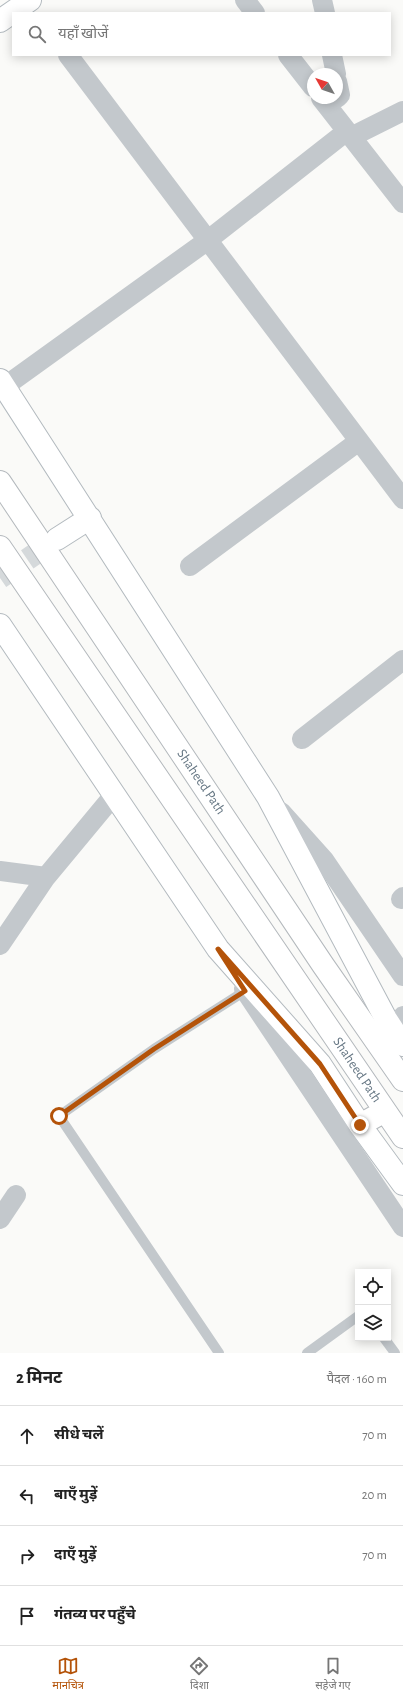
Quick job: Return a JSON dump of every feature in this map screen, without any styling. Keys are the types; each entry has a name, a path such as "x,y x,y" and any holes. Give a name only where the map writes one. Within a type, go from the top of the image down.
{"main road":[{"path":"16,12 31,4"},
{"path":"0,21 12,14"},
{"path":"2,384 90,518 268,797 400,1030"},
{"name":"Shaheed Path","path":"0,482 323,965 403,1080"},
{"path":"57,539 90,518"},
{"name":"Shaheed Path","path":"0,547 403,1137"},
{"path":"0,625 218,949 320,1064 360,1125 403,1184"},
{"path":"360,1125 385,1111"}],"street":[{"path":"245,0 255,12"},
{"path":"322,0 325,12"},
{"path":"69,56 359,441 402,495"},
{"path":"289,56 307,79"},
{"path":"332,56 335,68"},
{"path":"333,104 349,134 403,203"},
{"path":"2,384 29,371 208,240 349,134 403,111"},
{"path":"190,566 359,441"},
{"path":"302,739 403,660"},
{"path":"0,945 46,877 114,795"},
{"path":"268,797 324,860 403,976"},
{"path":"0,871 46,877"},
{"path":"218,949 403,1227"},
{"path":"0,1219 16,1195"}],"lane":[{"path":"219,1353 59,1116 154,1049 245,991"},
{"path":"307,1353 355,1318"},
{"path":"386,1341 395,1353"}],"tunnel":[{"path":"0,578 57,539"}],"route":[{"path":"59,1116 154,1049 245,991 218,949 320,1064 360,1125"}]}
